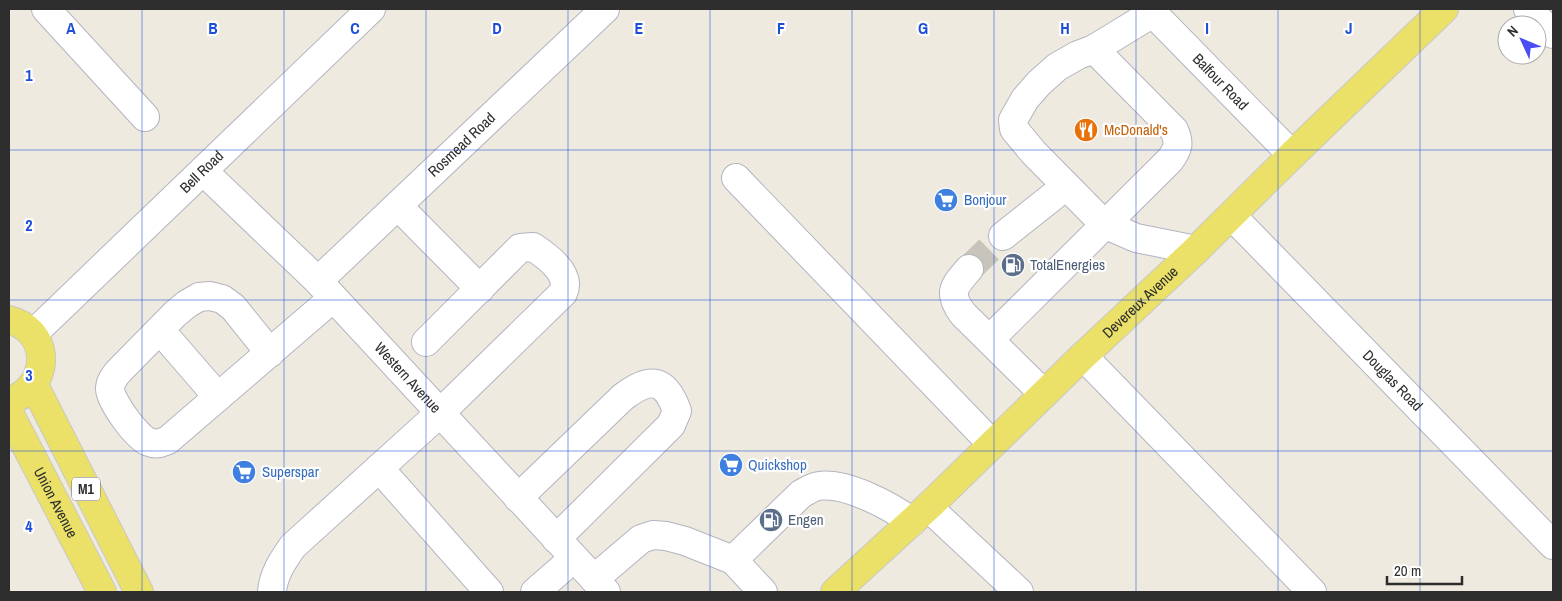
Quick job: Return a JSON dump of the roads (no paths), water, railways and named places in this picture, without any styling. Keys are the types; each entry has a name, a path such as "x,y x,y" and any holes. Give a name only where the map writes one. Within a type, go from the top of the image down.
{"main road":[{"name":"Devereux Avenue","path":"835,592 920,514 1083,356 1232,216 1292,155 1444,9"},
{"path":"9,320 25,327 33,334 39,345 42,357 41,370 34,385 28,391 9,401"},
{"name":"M1","path":"34,385 139,592"},
{"name":"Union Avenue","path":"9,413 102,592"}],"street":[{"path":"46,9 145,117"},
{"name":"Bell Road","path":"33,334 371,9"},
{"name":"Rosmead Road","path":"270,352 233,307 222,299 210,296 199,297 187,304 118,372 112,380 110,389 112,399 136,433 146,442 156,444 168,440 270,352 398,206 605,9"},
{"path":"1528,9 1553,34"},
{"path":"1151,11 1094,50 1078,55 1057,67 1025,99 1013,120 1014,129 1104,224 1136,238 1196,250"},
{"name":"Balfour Road","path":"1151,11 1292,155"},
{"path":"990,339 1170,160 1177,150 1178,140 1174,130 1094,50"},
{"name":"Western Avenue","path":"203,171 326,290 600,586"},
{"path":"736,178 992,444"},
{"path":"1003,236 1066,186"},
{"path":"398,206 480,289"},
{"name":"Douglas Road","path":"1232,216 1553,545"},
{"path":"272,592 280,564 293,546 440,414 562,293 566,283 560,271 544,254 533,247 526,246 520,248 426,342"},
{"path":"969,269 956,284 953,294 955,304 1044,394"},
{"path":"160,330 218,397"},
{"path":"1083,356 1312,592"},
{"path":"518,498 622,397 636,387 648,382 661,386 673,398 678,411 671,425 565,549 535,592"},
{"path":"379,468 489,592"},
{"path":"733,560 801,494 811,488 821,486 836,487 861,494 885,505 920,514 1019,592"},
{"path":"600,586 641,539 653,535 685,541 733,560 763,592"}],"tunnel":[{"path":"969,269 1003,236"}],"place":[{"name":"McDonald's","path":"1086,130"},
{"name":"Bonjour","path":"946,200"},
{"name":"TotalEnergies","path":"1013,265"},
{"name":"Quickshop","path":"731,465"},
{"name":"Superspar","path":"244,472"},
{"name":"Engen","path":"771,520"}]}
